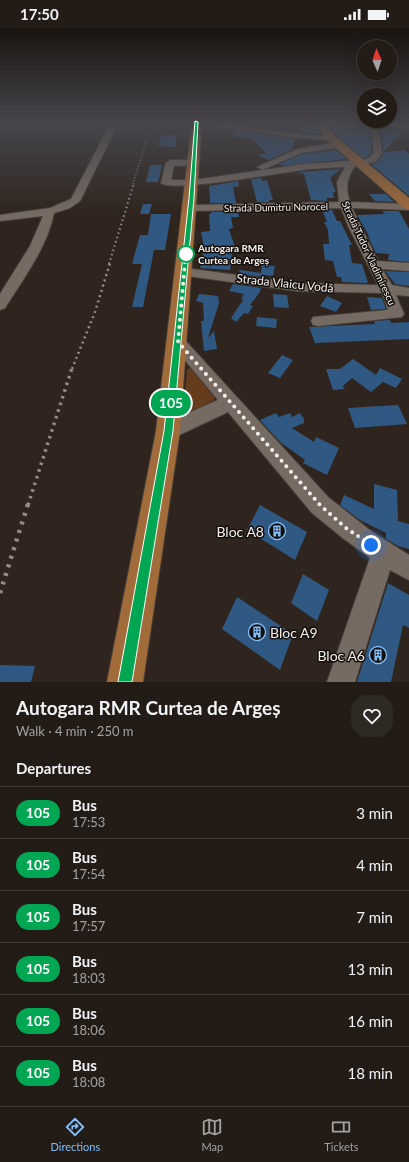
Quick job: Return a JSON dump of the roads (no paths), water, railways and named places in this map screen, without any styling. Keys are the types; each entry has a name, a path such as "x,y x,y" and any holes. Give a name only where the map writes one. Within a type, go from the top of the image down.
{"main road":[{"path":"125,682 168,431 178,342 193,173 198,153"},
{"path":"346,153 357,164 409,206"}],"street":[{"path":"0,218 49,211 68,205 79,196 100,153"},
{"path":"193,173 239,178 255,173 299,153"},
{"path":"255,173 304,167 357,164 372,160 378,153"},
{"name":"Strada Tudor Vladimirescu","path":"318,321 396,315 397,312 387,289 344,205 341,183 357,164"},
{"name":"Strada Dumitru Norocel","path":"190,208 344,205 409,206"},
{"path":"0,305 11,284 26,263 44,228 49,211"},
{"path":"374,264 409,266"},
{"name":"Strada Vlaicu Vodă","path":"184,272 313,289 387,289 409,292"},
{"path":"178,342 287,469 320,505 346,528 383,554 409,568"},
{"path":"168,431 231,402"},
{"path":"341,682 383,554"}],"railway":[{"path":"133,184 143,153"},
{"path":"109,264 134,183"},
{"path":"72,369 95,312 110,263"},
{"path":"28,505 72,368"},
{"path":"0,593 28,504"}],"place":[{"name":"Autogara RMR Curtea de Argeș","path":"186,254"},
{"name":"Bloc A8","path":"277,531"},
{"name":"Bloc A9","path":"257,632"},
{"name":"Bloc A6","path":"378,655"}]}
